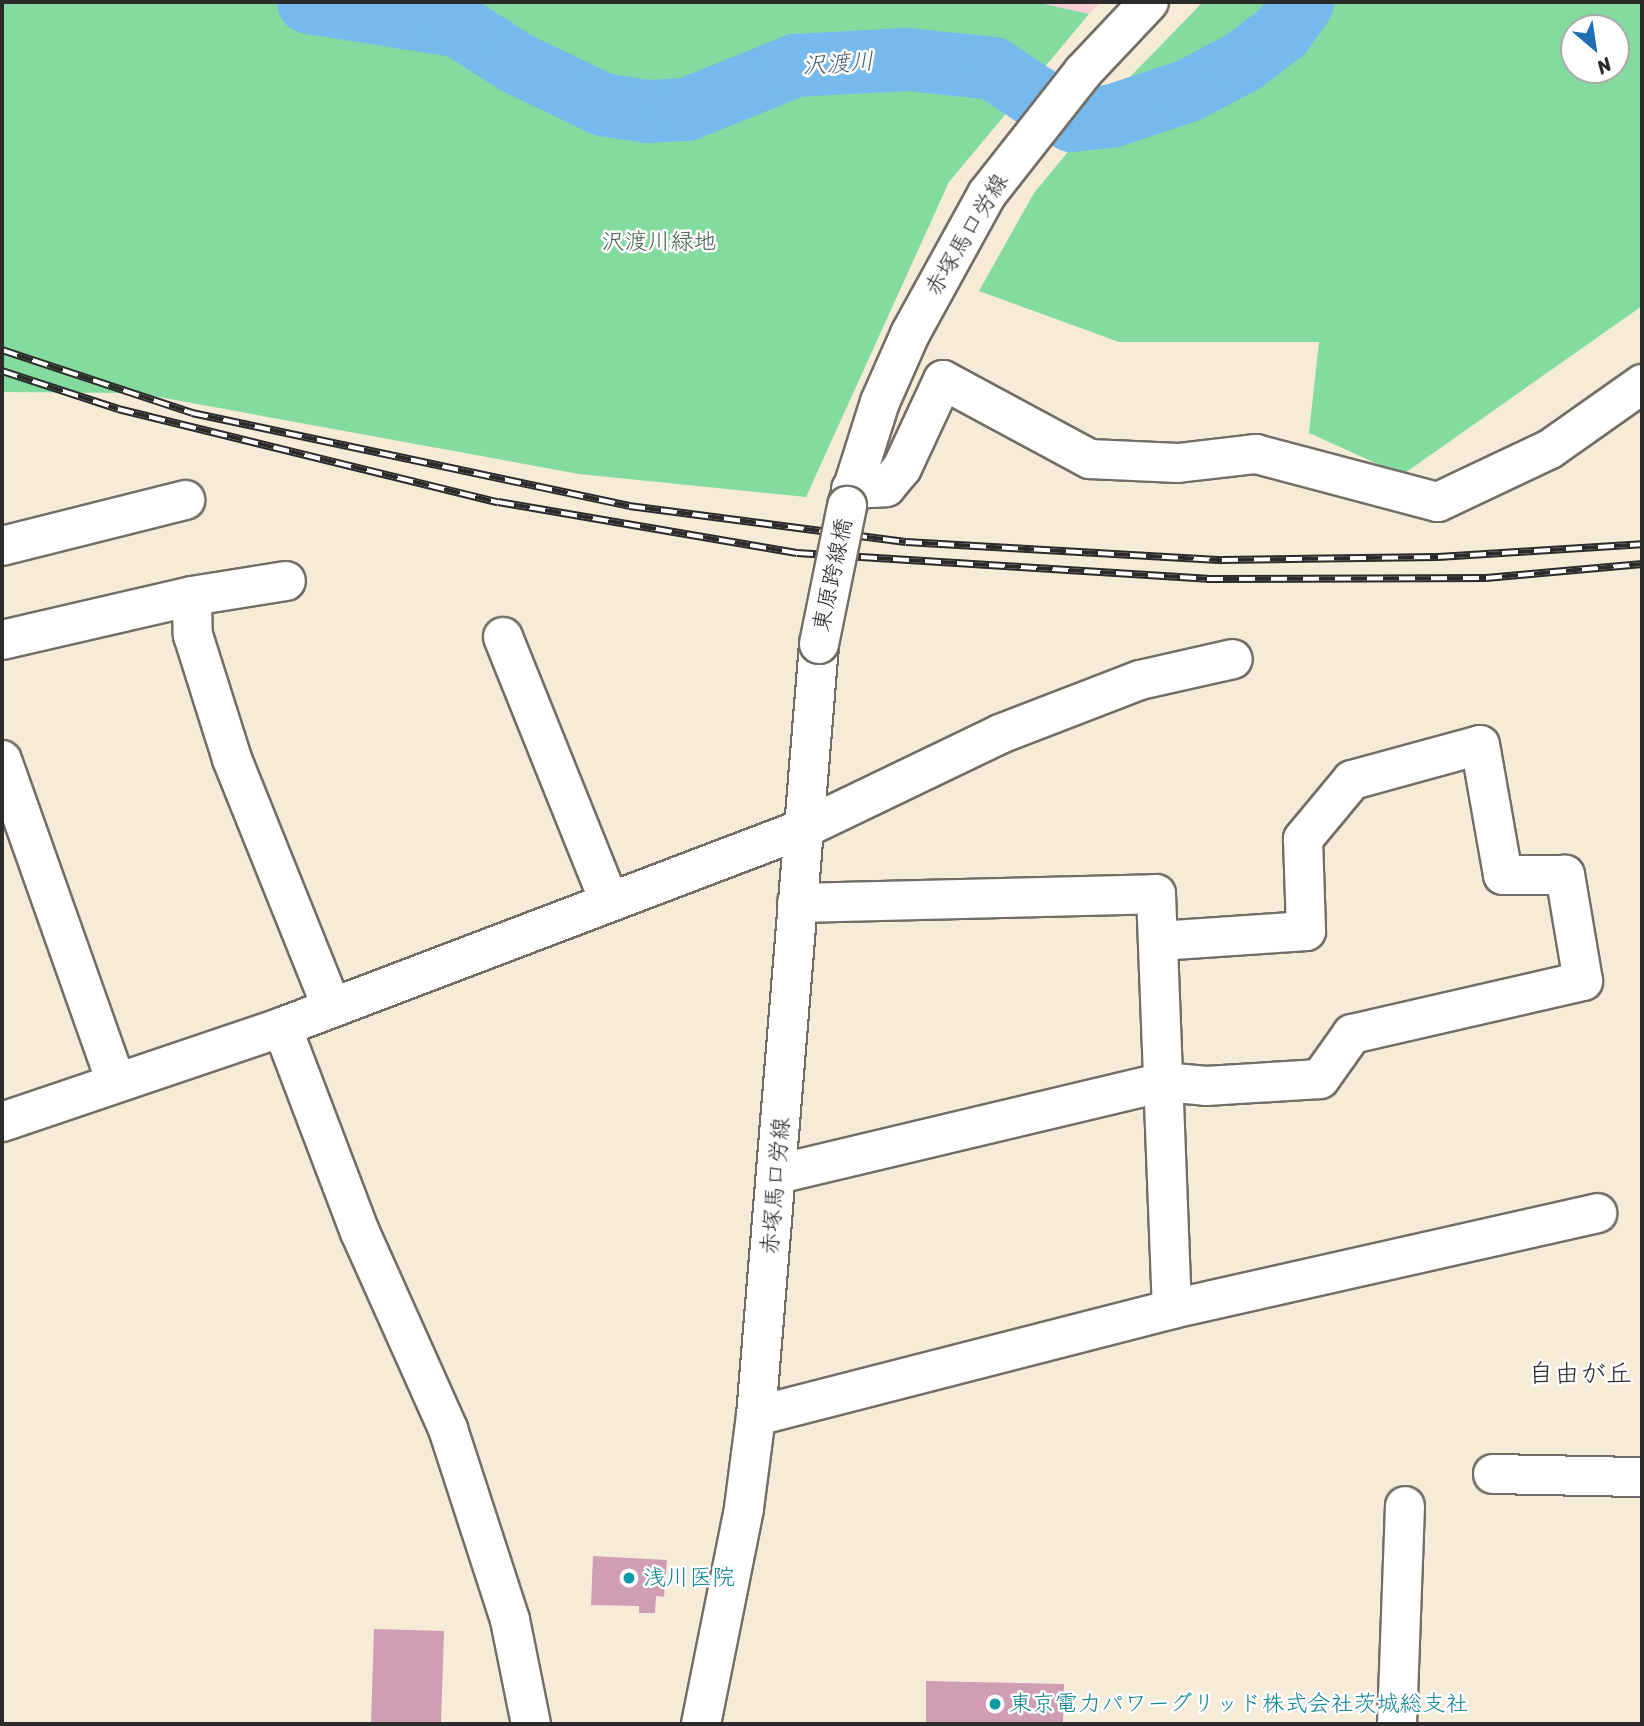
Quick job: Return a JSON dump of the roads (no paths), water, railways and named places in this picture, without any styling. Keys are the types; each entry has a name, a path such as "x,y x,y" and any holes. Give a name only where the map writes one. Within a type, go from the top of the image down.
{"street":[{"name":"赤塚馬口労線","path":"849,498 880,402 910,334 987,194 1083,72 1149,2"},
{"path":"849,498 886,487 902,468 943,380 1090,460 1178,463 1256,454 1438,502 1550,449 1642,384"},
{"name":"東原跨線橋","path":"819,644 849,498"},
{"path":"2,546 185,500"},
{"path":"2,640 192,596 286,581"},
{"path":"192,596 192,635 232,759 332,1008"},
{"path":"503,637 609,901"},
{"name":"赤塚馬口労線","path":"701,1724 744,1508 756,1416 778,1174 819,644"},
{"path":"2,1122 282,1027 805,828 1000,734 1140,680 1233,659"},
{"path":"778,1174 1164,1082 1206,1086 1320,1079 1352,1034 1584,981 1565,875 1503,875 1480,745 1352,780 1303,839 1306,931 1159,941"},
{"path":"2,760 116,1082"},
{"path":"797,903 1156,894 1172,1309"},
{"path":"282,1027 360,1231 448,1429 510,1620 531,1724"},
{"path":"756,1416 1172,1309 1597,1213"},
{"path":"1493,1474 1642,1477"},
{"path":"1397,1724 1405,1506"}],"waterway":[{"name":"沢渡川","path":"308,2 459,26 515,62 602,104 647,111 686,109 795,65 906,59 993,68 1071,120 1110,116 1188,90 1243,61 1282,31 1302,2"}],"railway":[{"path":"2,350 192,413 629,506 906,542 1222,560 1438,557 1642,544"},
{"path":"2,371 118,409 498,502 797,553 1207,579 1486,578 1642,564"}],"place":[{"name":"浅川医院","path":"629,1578"},
{"name":"東京電力パワーグリッド株式会社茨城総支社","path":"995,1704"}],"district":[{"name":"自由が丘","path":"1580,1374"}],"park label":[{"name":"沢渡川緑地","path":"659,242"}]}
